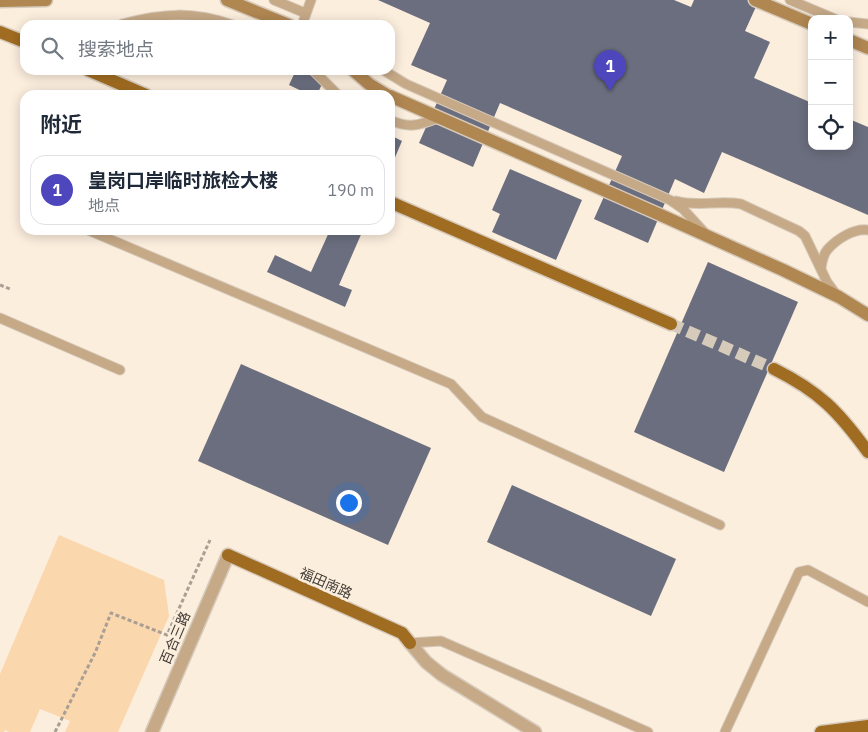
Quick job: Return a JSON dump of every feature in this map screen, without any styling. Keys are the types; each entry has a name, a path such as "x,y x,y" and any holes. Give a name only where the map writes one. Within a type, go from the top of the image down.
{"main road":[{"path":"0,1 46,0"},
{"path":"227,0 277,20"},
{"path":"755,0 808,22"},
{"path":"0,32 20,40"},
{"path":"853,42 868,48"},
{"path":"100,75 134,90"},
{"path":"359,75 379,90"},
{"path":"395,99 710,237 839,297 868,315"},
{"path":"395,204 671,324"},
{"path":"774,369 801,382 820,396 837,412 868,452"},
{"name":"福田南路","path":"228,555 402,633 410,643"},
{"path":"821,732 868,726"}],"street":[{"name":"百合三路","path":"152,732 228,555"},
{"path":"410,643 426,662 442,675 535,732"}],"lane":[{"path":"274,0 305,13"},
{"path":"303,20 311,0"},
{"path":"790,0 826,15"},
{"path":"137,20 174,15 195,16 212,20"},
{"path":"853,22 868,24"},
{"path":"318,75 333,90"},
{"path":"391,75 406,84 670,200 686,204 733,203 750,207 799,231 809,243 827,282 839,297"},
{"path":"395,122 408,126 417,126 438,118"},
{"path":"670,200 683,209 710,237"},
{"path":"821,269 823,259 828,250 850,233 868,230"},
{"path":"100,235 451,384 482,417 720,524"},
{"path":"0,318 120,370"},
{"path":"725,732 799,572 808,570 868,602"},
{"path":"410,643 441,641 648,732"}],"path":[{"path":"0,285 10,289"},
{"path":"55,732 95,653 111,613 167,635 210,540"}],"shaded area":[{"path":"59,535 164,580 169,616 118,732 65,732 70,721 40,709 30,732 9,732 5,730 0,732 0,674"}],"building":[{"path":"378,0 674,0 691,7 694,0 759,0 745,31 770,42 754,78 808,101 808,150 853,150 853,121 868,127 868,215 722,152 704,193 675,179 648,243 594,219 622,156 500,103 473,167 419,143 447,80 411,65 430,23"},
{"path":"294,75 326,75 319,90 300,90 289,85"},
{"path":"395,138 402,141 395,157"},
{"path":"510,169 582,200 556,260 492,232 500,214 492,210"},
{"path":"328,235 361,235 339,285 352,290 345,307 267,272 275,255 311,272"},
{"path":"708,262 798,302 724,472 634,432"},
{"path":"241,364 431,448 388,545 198,461"},
{"path":"512,485 676,559 651,616 487,542"}],"tunnel":[{"path":"671,324 774,369"}],"place":[{"name":"皇岗口岸临时旅检大楼","path":"610,91"}]}
